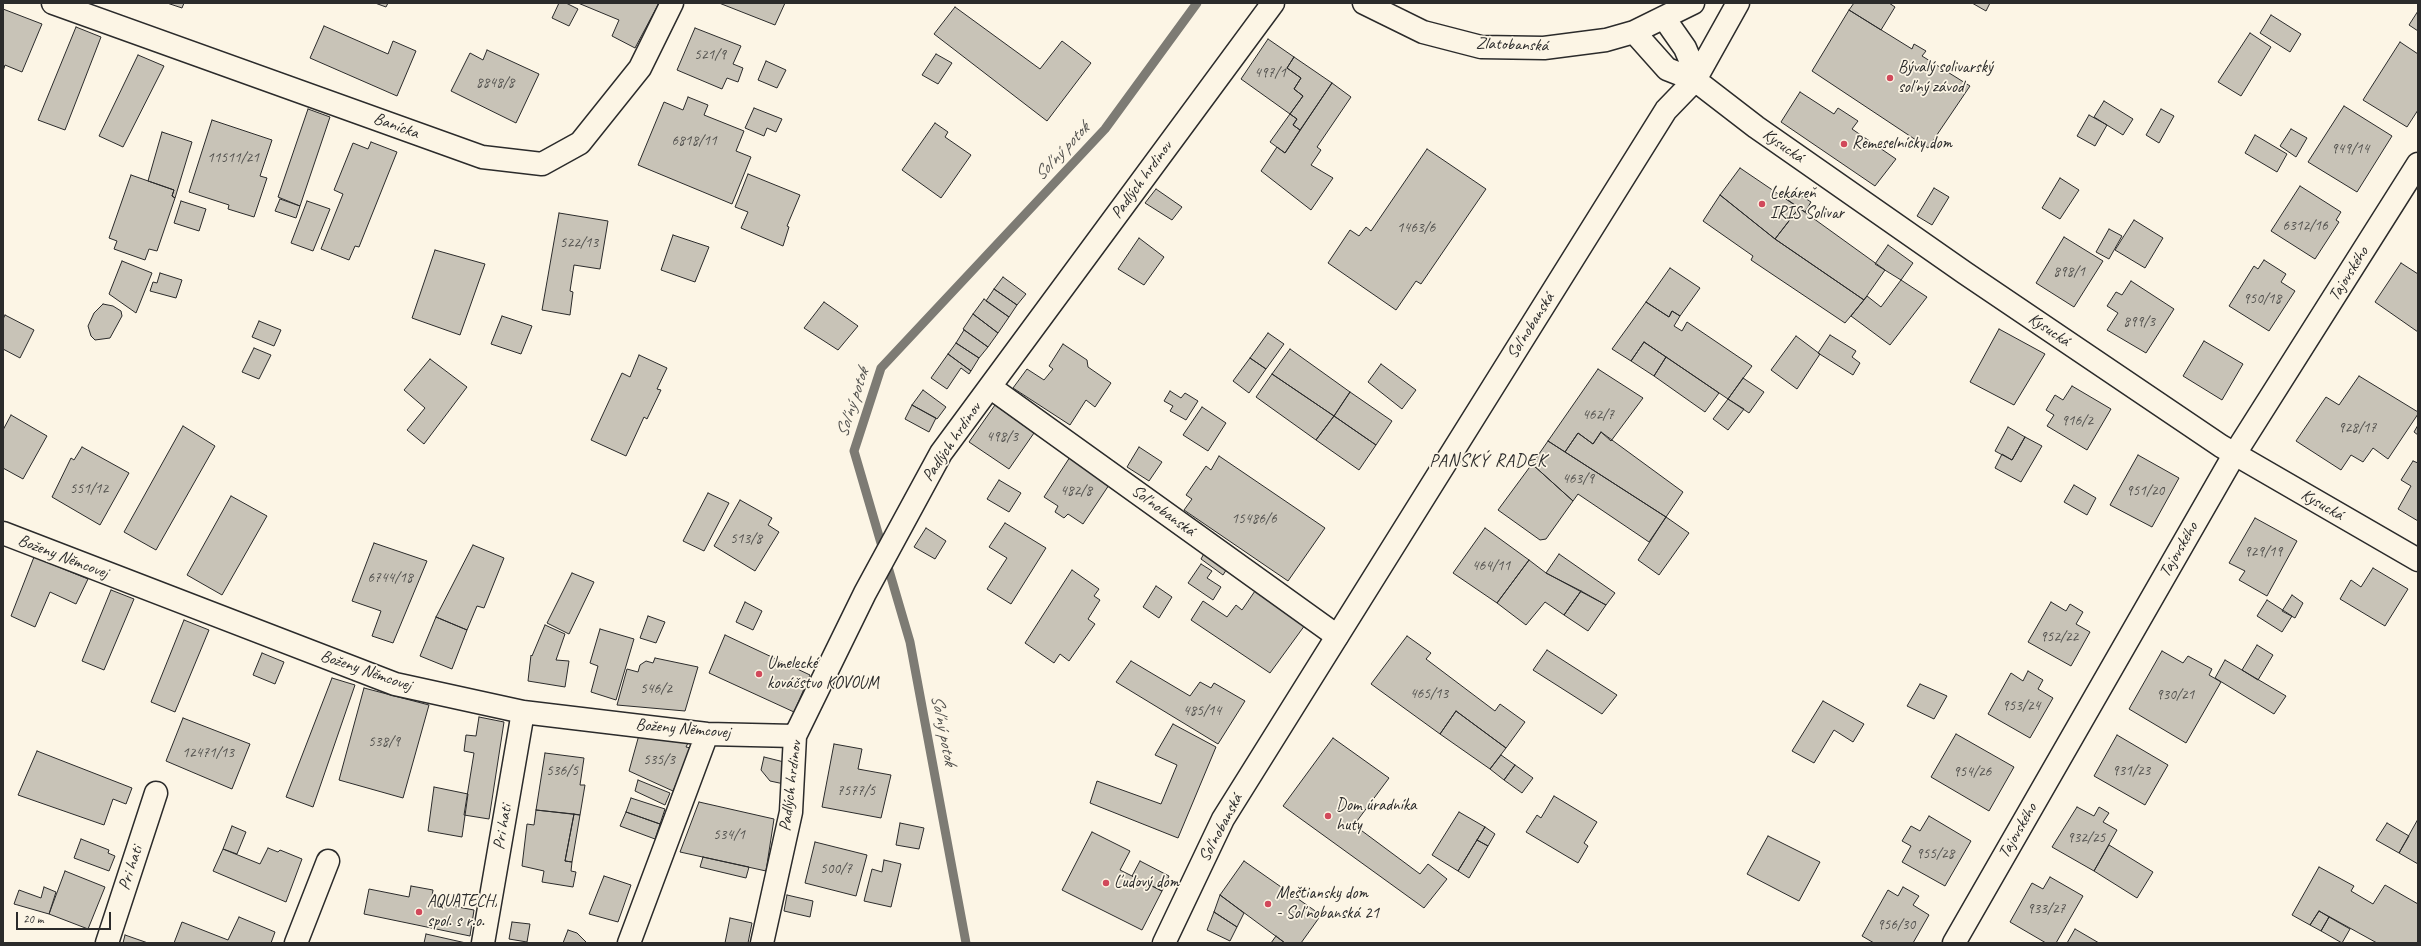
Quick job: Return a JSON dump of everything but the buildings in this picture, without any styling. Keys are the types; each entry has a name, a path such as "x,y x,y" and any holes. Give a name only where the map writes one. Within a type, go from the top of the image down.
{"street":[{"name":"Banícka","path":"53,3 482,157 542,164 580,143 640,68 672,3"},
{"name":"Padlých hrdinov","path":"762,943 791,812 796,736 865,593 892,542 941,453 1273,3"},
{"name":"Zlatobanská","path":"1364,3 1423,32 1481,46 1544,48 1578,45 1606,40 1634,32 1693,3"},
{"name":"Soľnobanská","path":"1164,943 1222,819 1666,110 1695,80 1738,3"},
{"path":"1664,18 1685,48 1691,62 1695,80"},
{"name":"Kysucká","path":"1634,32 1666,69 1695,80 1756,128 1965,273 2234,455 2418,560"},
{"name":"Tajovského","path":"1954,943 2234,455 2418,164"},
{"name":"Soľnobanská","path":"990,387 1337,636"},
{"name":"Boženy Němcovej","path":"3,533 395,684 523,712 707,734 796,736"},
{"name":"Pri hati","path":"483,943 523,712"},
{"path":"629,943 707,734"},
{"name":"Pri hati","path":"107,943 156,793"},
{"path":"296,943 328,861"}],"waterway":[{"name":"Soľný potok","path":"966,943 910,642 854,451 881,368 1105,129 1197,3"}],"place":[{"name":"Bývalý solivarský soľný závod","path":"1890,78"},
{"name":"Remeselnícky dom","path":"1844,144"},
{"name":"Lekáreň IRIS Solivar","path":"1762,204"},
{"name":"Umelecké kováčstvo KOVOUM","path":"759,674"},
{"name":"Dom úradníka huty","path":"1328,816"},
{"name":"Ľudový dom","path":"1106,883"},
{"name":"Meštiansky dom - Soľnobanská 21","path":"1268,904"},
{"name":"AQUATECH, spol. s r.o.","path":"419,912"}],"district":[{"name":"PANSKÝ RADEK","path":"1488,461"}]}
